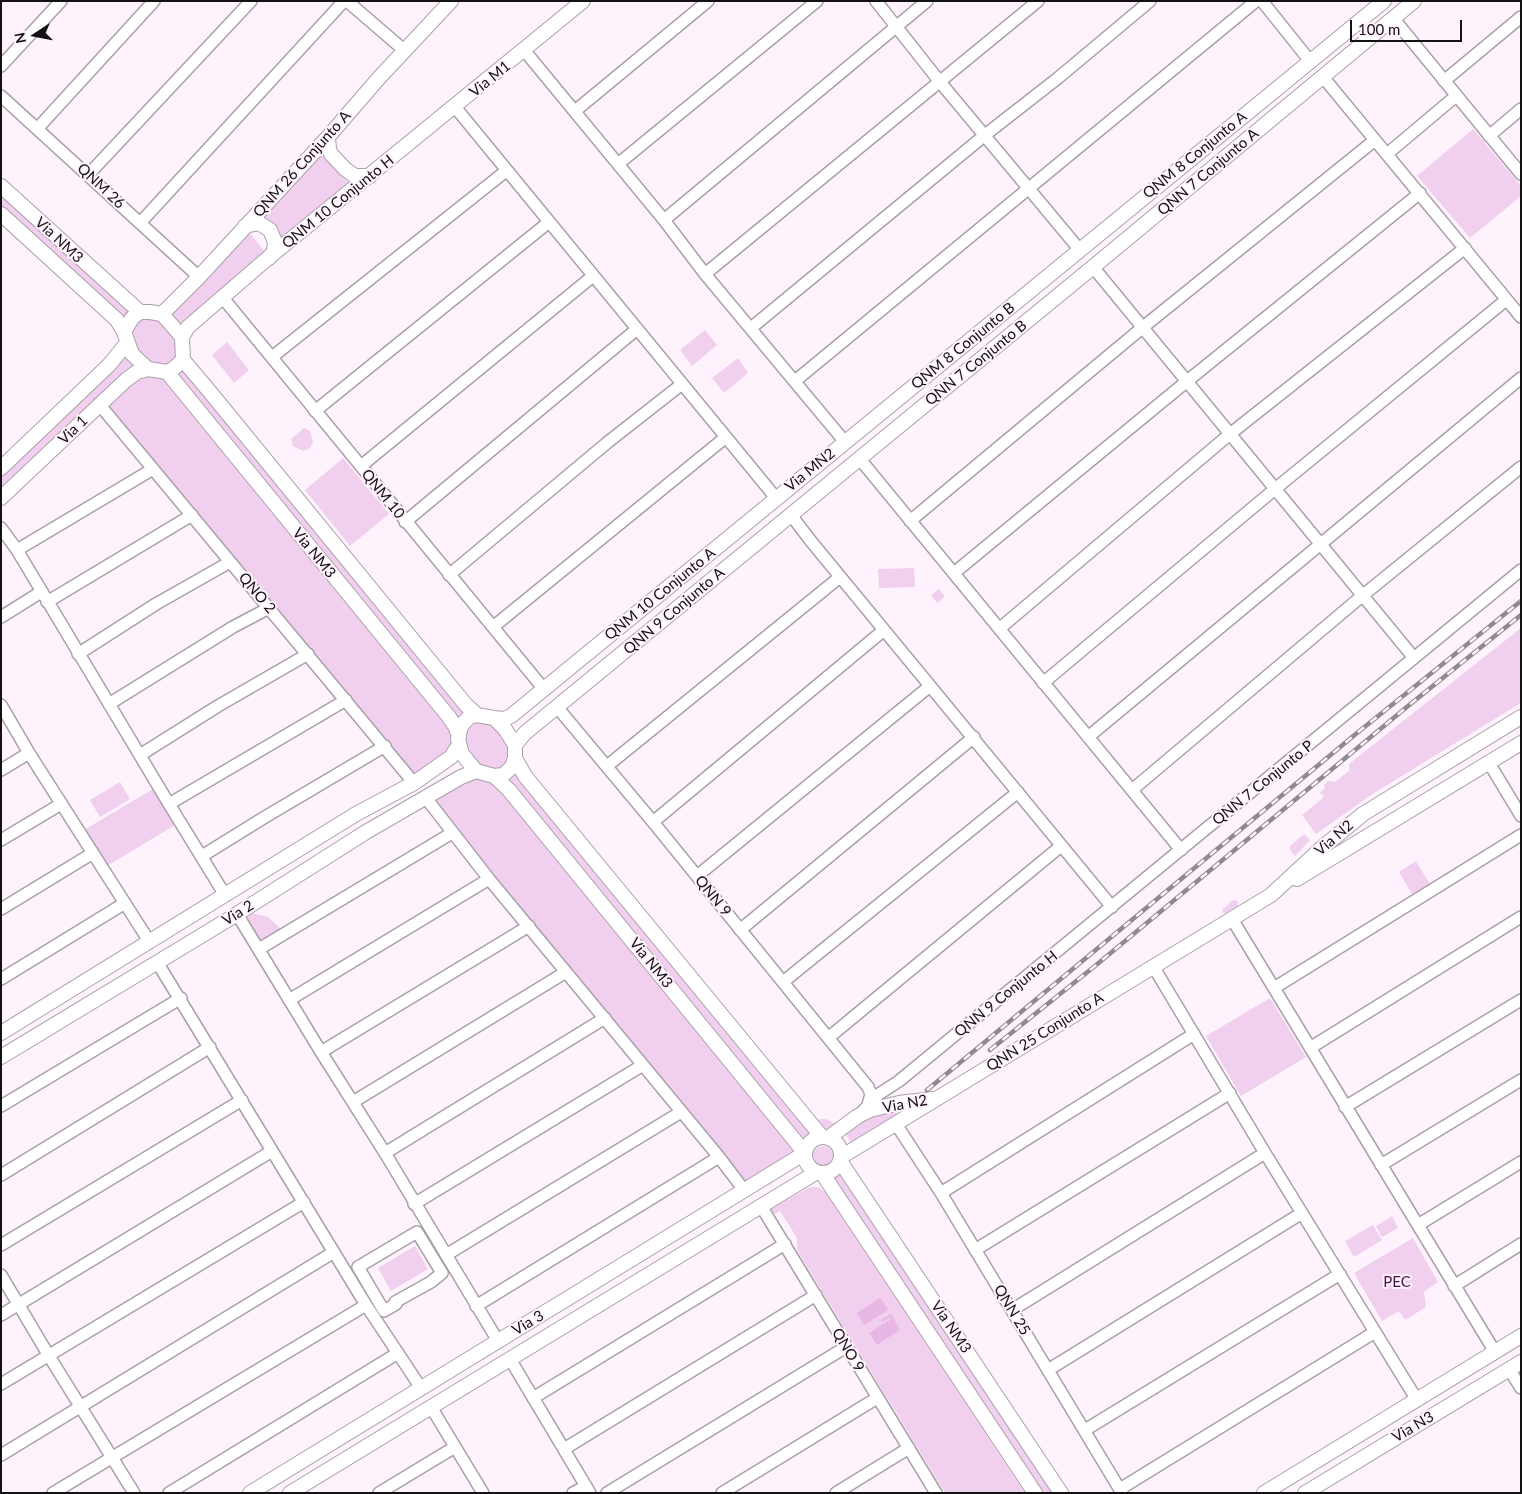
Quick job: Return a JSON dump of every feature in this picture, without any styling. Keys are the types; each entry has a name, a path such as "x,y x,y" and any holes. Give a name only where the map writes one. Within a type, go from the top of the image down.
{"main road":[{"name":"QNM 26 Conjunto A","path":"199,277 328,137 378,78 451,1"},
{"name":"Via M1","path":"455,107 583,1"},
{"path":"1390,21 1406,1"},
{"path":"1323,77 1414,1"},
{"path":"1269,122 1263,123 1258,121 1255,117 1257,110 1299,76 1313,59 1382,2"},
{"name":"QNM 8 Conjunto A","path":"1079,249 1313,59"},
{"name":"QNN 7 Conjunto A","path":"1093,267 1323,77"},
{"name":"QNM 10 Conjunto H","path":"222,298 268,258 455,107"},
{"path":"1174,200 1199,172 1245,134 1244,124 1240,122 1232,124"},
{"path":"328,137 331,154 345,169 355,176 370,176"},
{"name":"Via NM3","path":"1,186 140,312"},
{"name":"Via NM3","path":"1,214 117,320 126,338"},
{"path":"245,226 259,223 267,227 272,233 275,238 275,247 268,258"},
{"name":"QNM 8 Conjunto B","path":"845,442 1079,249"},
{"name":"QNN 7 Conjunto B","path":"861,457 1093,267"},
{"path":"162,314 199,277"},
{"path":"182,337 162,314 140,312 132,318 126,338 135,358 148,369 167,372 183,360 182,337 188,327 222,298"},
{"path":"936,395 931,396 924,392 924,383 965,350 989,325"},
{"name":"Via 1","path":"1,468 109,366 126,338"},
{"name":"Via NM3","path":"183,360 466,705 477,715"},
{"name":"Via 1","path":"1,498 99,404 137,372 148,369"},
{"name":"Via NM3","path":"167,372 449,717 456,726 459,741"},
{"path":"861,457 879,435 914,406 912,397 907,395 901,396"},
{"name":"Via MN2","path":"781,494 845,442"},
{"name":"Via MN2","path":"791,515 861,457"},
{"path":"731,564 724,564 719,557 720,553 760,519 781,494"},
{"name":"QNM 10 Conjunto A","path":"543,688 781,494"},
{"name":"QNN 9 Conjunto A","path":"557,707 791,515"},
{"path":"637,642 658,615 710,574 711,570 707,562 693,566"},
{"path":"543,688 511,716 504,719 477,715 469,717 461,726 459,741 465,760 476,771 494,776 503,775 512,767 515,752 524,733 557,707"},
{"name":"Via N2","path":"1153,966 1271,896 1323,847 1363,814 1521,717"},
{"path":"494,718 505,729 515,752"},
{"name":"Via 2","path":"1,1033 356,814 414,782 450,757 459,741"},
{"path":"1271,896 1521,743"},
{"name":"Via NM3","path":"515,752 525,776 825,1138"},
{"path":"1436,768 1448,788"},
{"name":"Via 2","path":"1,1057 237,914 366,832 461,777 476,771"},
{"name":"Via NM3","path":"494,776 527,812 806,1153"},
{"path":"377,802 377,810 380,817 388,820"},
{"path":"356,814 365,817 369,824 366,832"},
{"name":"QNN 25 Conjunto A","path":"938,1099 1153,966"},
{"path":"69,992 70,1004 78,1009"},
{"path":"50,1003 56,1005 60,1014 59,1021"},
{"name":"Via N2","path":"825,1138 870,1110 899,1103 938,1099"},
{"name":"Via N2","path":"841,1159 938,1099"},
{"path":"825,1138 839,1146 841,1159 831,1172 820,1173 809,1166 806,1160 806,1153 812,1141 825,1138"},
{"name":"Via 3","path":"250,1493 806,1153"},
{"name":"Via NM3","path":"841,1159 1061,1493"},
{"name":"Via NM3","path":"820,1173 1035,1493"},
{"name":"Via 3","path":"290,1493 761,1206 820,1173"},
{"path":"640,1280 630,1278 628,1273 631,1266 678,1238 699,1218"},
{"path":"565,1325 617,1287 619,1283 617,1276 608,1274"},
{"name":"Via N3","path":"1307,1466 1521,1336"},
{"name":"Via N3","path":"1305,1493 1515,1365"},
{"path":"264,1493 267,1489 308,1464 332,1443"},
{"path":"1264,1493 1307,1466"},
{"path":"1276,1493 1307,1466"}],"street":[{"path":"1,66 61,1"},
{"path":"37,129 154,1"},
{"path":"88,175 251,1"},
{"path":"140,223 346,1 405,51"},
{"path":"575,111 708,1"},
{"path":"618,164 817,1"},
{"path":"876,1 940,82 1079,249"},
{"path":"664,220 927,1"},
{"path":"705,274 1038,1"},
{"path":"751,328 1150,1"},
{"path":"795,381 1256,1"},
{"path":"1262,1 1313,59"},
{"path":"1444,81 1521,17"},
{"path":"1390,21 1411,41 1521,174"},
{"path":"524,50 664,220 705,274 845,442"},
{"path":"1323,77 1521,317"},
{"name":"QNM 26","path":"1,96 199,277"},
{"path":"1387,154 1456,96"},
{"path":"455,107 726,437 781,494"},
{"path":"1489,136 1521,109"},
{"path":"910,520 1142,328 1375,140"},
{"path":"272,357 506,170"},
{"path":"954,573 1420,193"},
{"path":"315,411 549,222"},
{"path":"999,629 1230,434 1465,248"},
{"path":"1093,267 1414,658"},
{"path":"361,466 594,276"},
{"name":"QNM 10","path":"222,298 543,688"},
{"path":"1043,682 1506,300"},
{"path":"405,522 637,329"},
{"path":"1088,738 1521,378"},
{"path":"449,576 608,442 682,384"},
{"name":"QNO 2","path":"99,404 414,782"},
{"path":"493,627 726,437"},
{"path":"861,457 910,520 1181,850"},
{"path":"1132,790 1362,596 1521,468"},
{"path":"17,550 153,469"},
{"path":"1,617 44,597 192,515"},
{"path":"791,515 1112,907"},
{"path":"1,528 17,550 225,895"},
{"path":"78,654 156,604 230,562"},
{"name":"QNN 7 Conjunto P","path":"1112,907 1521,570"},
{"path":"607,766 840,577"},
{"path":"109,704 233,627 269,608"},
{"path":"653,822 884,630"},
{"path":"140,754 308,654"},
{"path":"697,876 930,686"},
{"path":"169,804 346,700"},
{"path":"1,705 29,753 148,941"},
{"name":"QNN 9","path":"557,707 868,1087 899,1103"},
{"path":"740,930 974,737"},
{"path":"202,856 265,816 384,746"},
{"path":"1,770 29,753"},
{"path":"1489,764 1521,816"},
{"path":"782,982 1018,792"},
{"path":"426,798 489,879 719,1157 744,1190"},
{"path":"1,840 61,804"},
{"path":"259,949 452,833"},
{"path":"1274,988 1521,835"},
{"path":"828,1038 1061,846"},
{"path":"1,909 93,853"},
{"path":"290,1000 489,879"},
{"path":"1,979 125,903"},
{"name":"QNN 9 Conjunto H","path":"858,1116 879,1094 899,1081 1112,907"},
{"path":"237,914 385,1153 498,1342"},
{"path":"1310,1048 1521,917"},
{"path":"1232,919 1495,1352"},
{"path":"321,1052 529,926"},
{"path":"157,962 181,998 366,1305 421,1388"},
{"path":"1153,966 1417,1400"},
{"path":"353,1102 566,972"},
{"path":"1,1106 181,998"},
{"path":"1345,1106 1521,1000"},
{"path":"385,1153 605,1018"},
{"path":"940,1193 1194,1034"},
{"path":"1,1175 210,1047"},
{"path":"414,1204 643,1065"},
{"path":"1381,1165 1521,1080"},
{"path":"899,1081 895,1091 899,1103 900,1123"},
{"path":"868,1087 871,1094 868,1106"},
{"path":"975,1250 1230,1093"},
{"path":"1,1245 242,1100"},
{"path":"446,1255 681,1112"},
{"name":"QNN 25","path":"900,1123 940,1193 1121,1491"},
{"path":"1,1315 272,1150"},
{"path":"1012,1310 1265,1153"},
{"path":"476,1306 719,1157"},
{"path":"1418,1225 1521,1162"},
{"path":"1,1384 304,1202"},
{"name":"QNO 9","path":"761,1206 936,1493"},
{"path":"1048,1370 1302,1213"},
{"path":"417,1232 442,1273 384,1311 358,1267 417,1232"},
{"path":"533,1398 785,1244"},
{"path":"1454,1286 1521,1244"},
{"path":"1,1455 334,1252"},
{"path":"1084,1430 1340,1274"},
{"path":"1,1275 134,1493"},
{"path":"564,1449 816,1295"},
{"path":"54,1493 366,1305"},
{"path":"1121,1491 1375,1332"},
{"path":"607,1493 846,1347"},
{"path":"169,1493 398,1354"},
{"path":"510,1359 588,1489 573,1493"},
{"path":"1515,1365 1521,1388"},
{"path":"722,1493 878,1398"},
{"path":"431,1407 483,1493"},
{"path":"379,1493 455,1447"},
{"path":"836,1493 909,1448"}],"green space":[{"path":"1473,129 1521,186 1521,196 1470,238 1417,176"},
{"path":"320,152 351,186 283,241 260,216"},
{"path":"1,192 130,310 121,320 1,212"},
{"path":"249,232 266,253 182,326 171,313"},
{"path":"148,316 163,322 177,340 178,353 169,364 159,365 151,362 137,350 132,342 131,325"},
{"path":"705,330 717,345 692,366 680,350"},
{"path":"227,342 249,370 234,383 212,355"},
{"path":"125,354 134,365 1,492 1,474"},
{"path":"738,358 748,373 724,393 712,378"},
{"path":"184,367 468,712 457,720 174,375"},
{"path":"143,374 165,378 451,726 453,740 449,751 419,772 416,773 411,770 107,407 107,403"},
{"path":"304,428 310,431 313,442 310,448 303,451 293,446 291,439"},
{"path":"343,458 389,514 350,546 305,490"},
{"path":"914,568 915,587 879,588 878,569"},
{"path":"939,589 945,597 937,603 931,595"},
{"path":"1521,628 1521,703 1374,793 1316,834 1302,815 1323,798 1323,794 1319,793 1325,788 1324,785 1328,781 1335,782 1349,771 1349,764"},
{"path":"479,721 489,723 498,730 509,747 510,761 498,771 480,766 469,755 464,737 465,732 470,724"},
{"path":"517,773 811,1134 804,1143 507,781"},
{"path":"473,779 487,780 496,785 794,1149 793,1155 747,1183 440,810 434,796"},
{"path":"120,782 130,799 100,817 90,800"},
{"path":"153,789 175,825 107,866 84,830"},
{"path":"1304,834 1310,840 1295,856 1290,850 1290,846"},
{"path":"1416,861 1430,884 1412,894 1399,872"},
{"path":"1233,900 1238,901 1238,906 1224,914 1222,910"},
{"path":"252,913 268,917 281,929 262,940 254,935 248,925 248,917"},
{"path":"1270,998 1306,1057 1241,1096 1206,1036"},
{"path":"896,1108 897,1117 852,1145 844,1131 860,1119"},
{"path":"822,1119 835,1124 827,1130 817,1120"},
{"path":"823,1146 830,1149 833,1156 830,1163 823,1166 816,1163 813,1156 816,1149"},
{"path":"840,1169 1056,1493 1039,1493 829,1176"},
{"path":"810,1187 818,1187 825,1192 1025,1493 945,1493 797,1250 797,1238 780,1211 774,1214 771,1209"},
{"path":"1392,1216 1398,1228 1382,1237 1376,1226"},
{"path":"1373,1225 1382,1240 1354,1257 1345,1241"},
{"name":"PEC","path":"1413,1238 1438,1282 1424,1292 1426,1307 1405,1320 1399,1311 1382,1321 1354,1273"},
{"path":"415,1246 428,1269 391,1291 378,1268"}],"shaded area":[{"path":"880,1298 888,1310 864,1325 857,1313"},
{"path":"891,1314 900,1330 877,1345 869,1333 891,1319 890,1317 882,1322 881,1320"}],"railway":[{"path":"927,1090 1357,733 1521,601"},
{"path":"990,1050 1095,966 1408,706 1521,615"}]}
